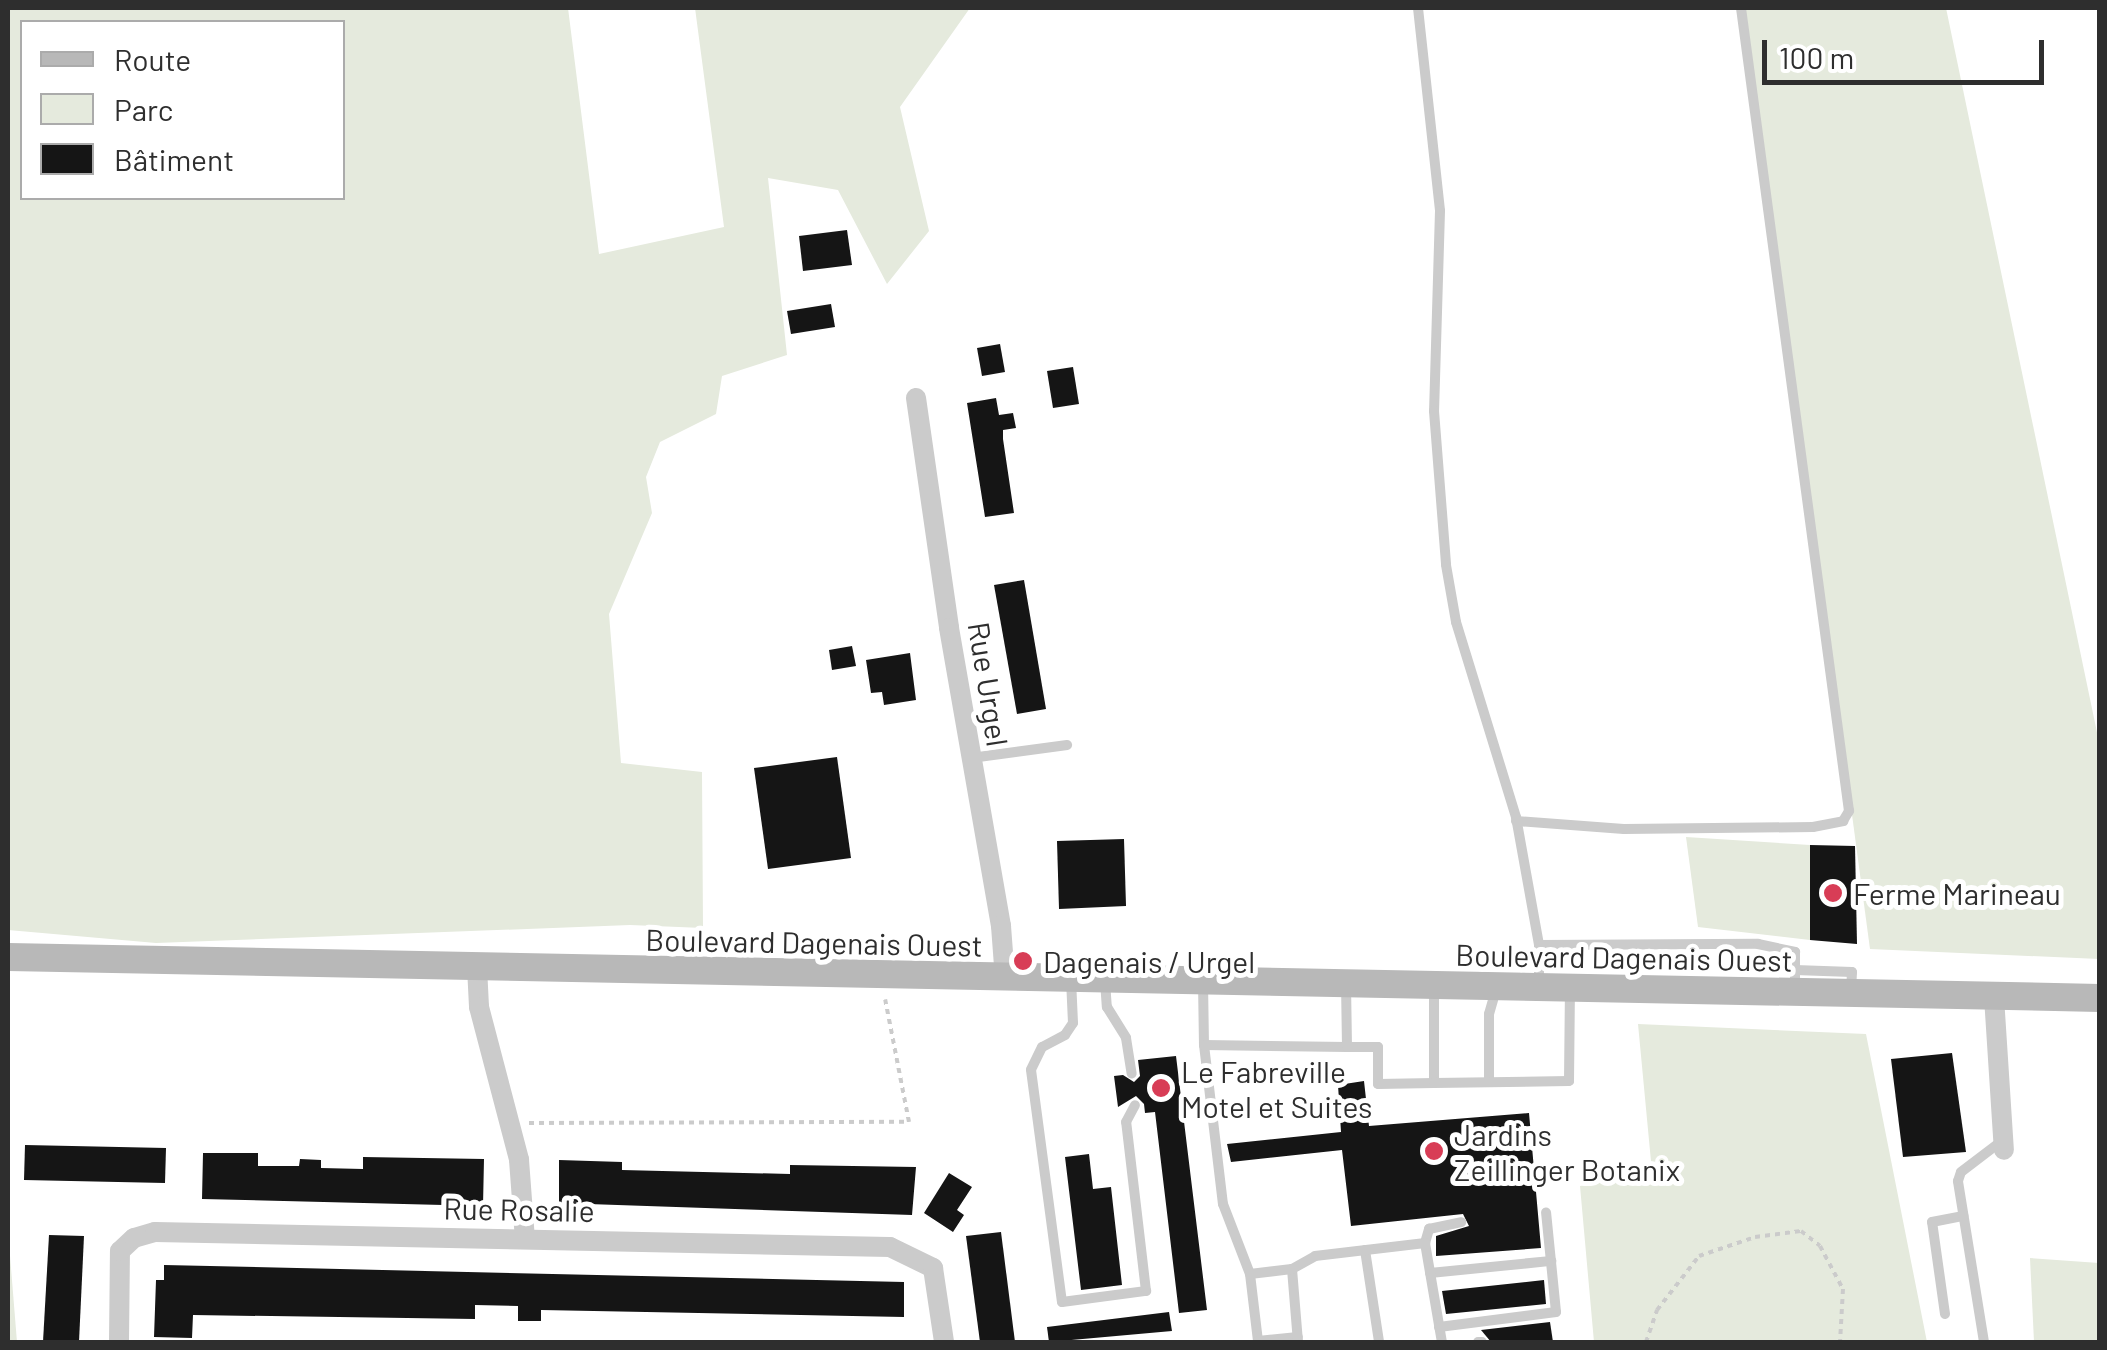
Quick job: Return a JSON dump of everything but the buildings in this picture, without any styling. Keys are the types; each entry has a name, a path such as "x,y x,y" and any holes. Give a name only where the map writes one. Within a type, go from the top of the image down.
{"main road":[{"name":"Boulevard Dagenais Ouest","path":"8,957 1539,988 1795,982 1851,994 2100,998"}],"street":[{"name":"Rue Urgel","path":"916,398 970,758 998,902 1005,978"},
{"path":"477,968 479,1007 525,1192 525,1238"},
{"path":"1994,997 2003,1145"},
{"name":"Rue Rosalie","path":"118,1342 120,1251 134,1238 155,1232 890,1247 933,1268 944,1342"}],"lane":[{"path":"1418,8 1442,240 1434,411 1446,565 1456,622 1516,821 1539,945 1539,988"},
{"path":"1516,821 1624,829 1813,827 1843,822 1849,811 1741,8"},
{"path":"970,758 1067,745"},
{"path":"1539,945 1768,945 1795,952 1795,982"},
{"path":"1071,979 1074,1023 1066,1035 1042,1047 1031,1070 1062,1302 1146,1291 1126,1122 1136,1105"},
{"path":"1105,980 1107,1007 1126,1038 1132,1074"},
{"path":"1204,981 1204,1045 1224,1204 1250,1274 1258,1341 1298,1340 1292,1268"},
{"path":"1346,984 1347,1047"},
{"path":"1434,986 1434,1083"},
{"path":"1489,1082 1489,1014 1496,987"},
{"path":"1204,1045 1378,1047 1378,1084 1569,1081 1570,988"},
{"path":"1984,1342 1958,1176 2003,1145"},
{"path":"1439,1326 1556,1312 1546,1212"},
{"path":"1945,1314 1932,1222 1964,1216"},
{"path":"1442,1342 1425,1243 1429,1229 1461,1222"},
{"path":"1250,1274 1292,1268 1315,1256 1425,1243"},
{"path":"1365,1250 1379,1342"},
{"path":"1430,1273 1551,1261"}],"path":[{"path":"509,1123 909,1122 883,976"},
{"path":"1646,1342 1657,1310 1699,1256 1755,1237 1801,1231 1820,1246 1843,1288 1840,1342"}],"green space":[{"path":"8,8 568,8 599,254 724,227 695,8 970,8 900,107 929,231 887,284 838,190 768,178 787,355 722,376 716,414 660,442 646,477 652,513 609,614 621,763 702,772 703,928 630,925 156,943 8,930"},
{"path":"1744,8 1946,8 2099,742 2099,959 1870,949"},
{"path":"1686,837 1810,845 1810,940 1698,927"},
{"path":"1638,1024 1866,1034 1927,1342 1594,1342 1580,1186 1652,1172"},
{"path":"8,1231 17,1342 8,1342"},
{"path":"2030,1258 2099,1263 2099,1342 2034,1342"}],"place":[{"name":"Ferme Marineau","path":"1833,893"},
{"name":"Dagenais / Urgel","path":"1023,961"},
{"name":"Le Fabreville Motel et Suites","path":"1161,1088"},
{"name":"Jardins Zeillinger Botanix","path":"1434,1151"}]}
